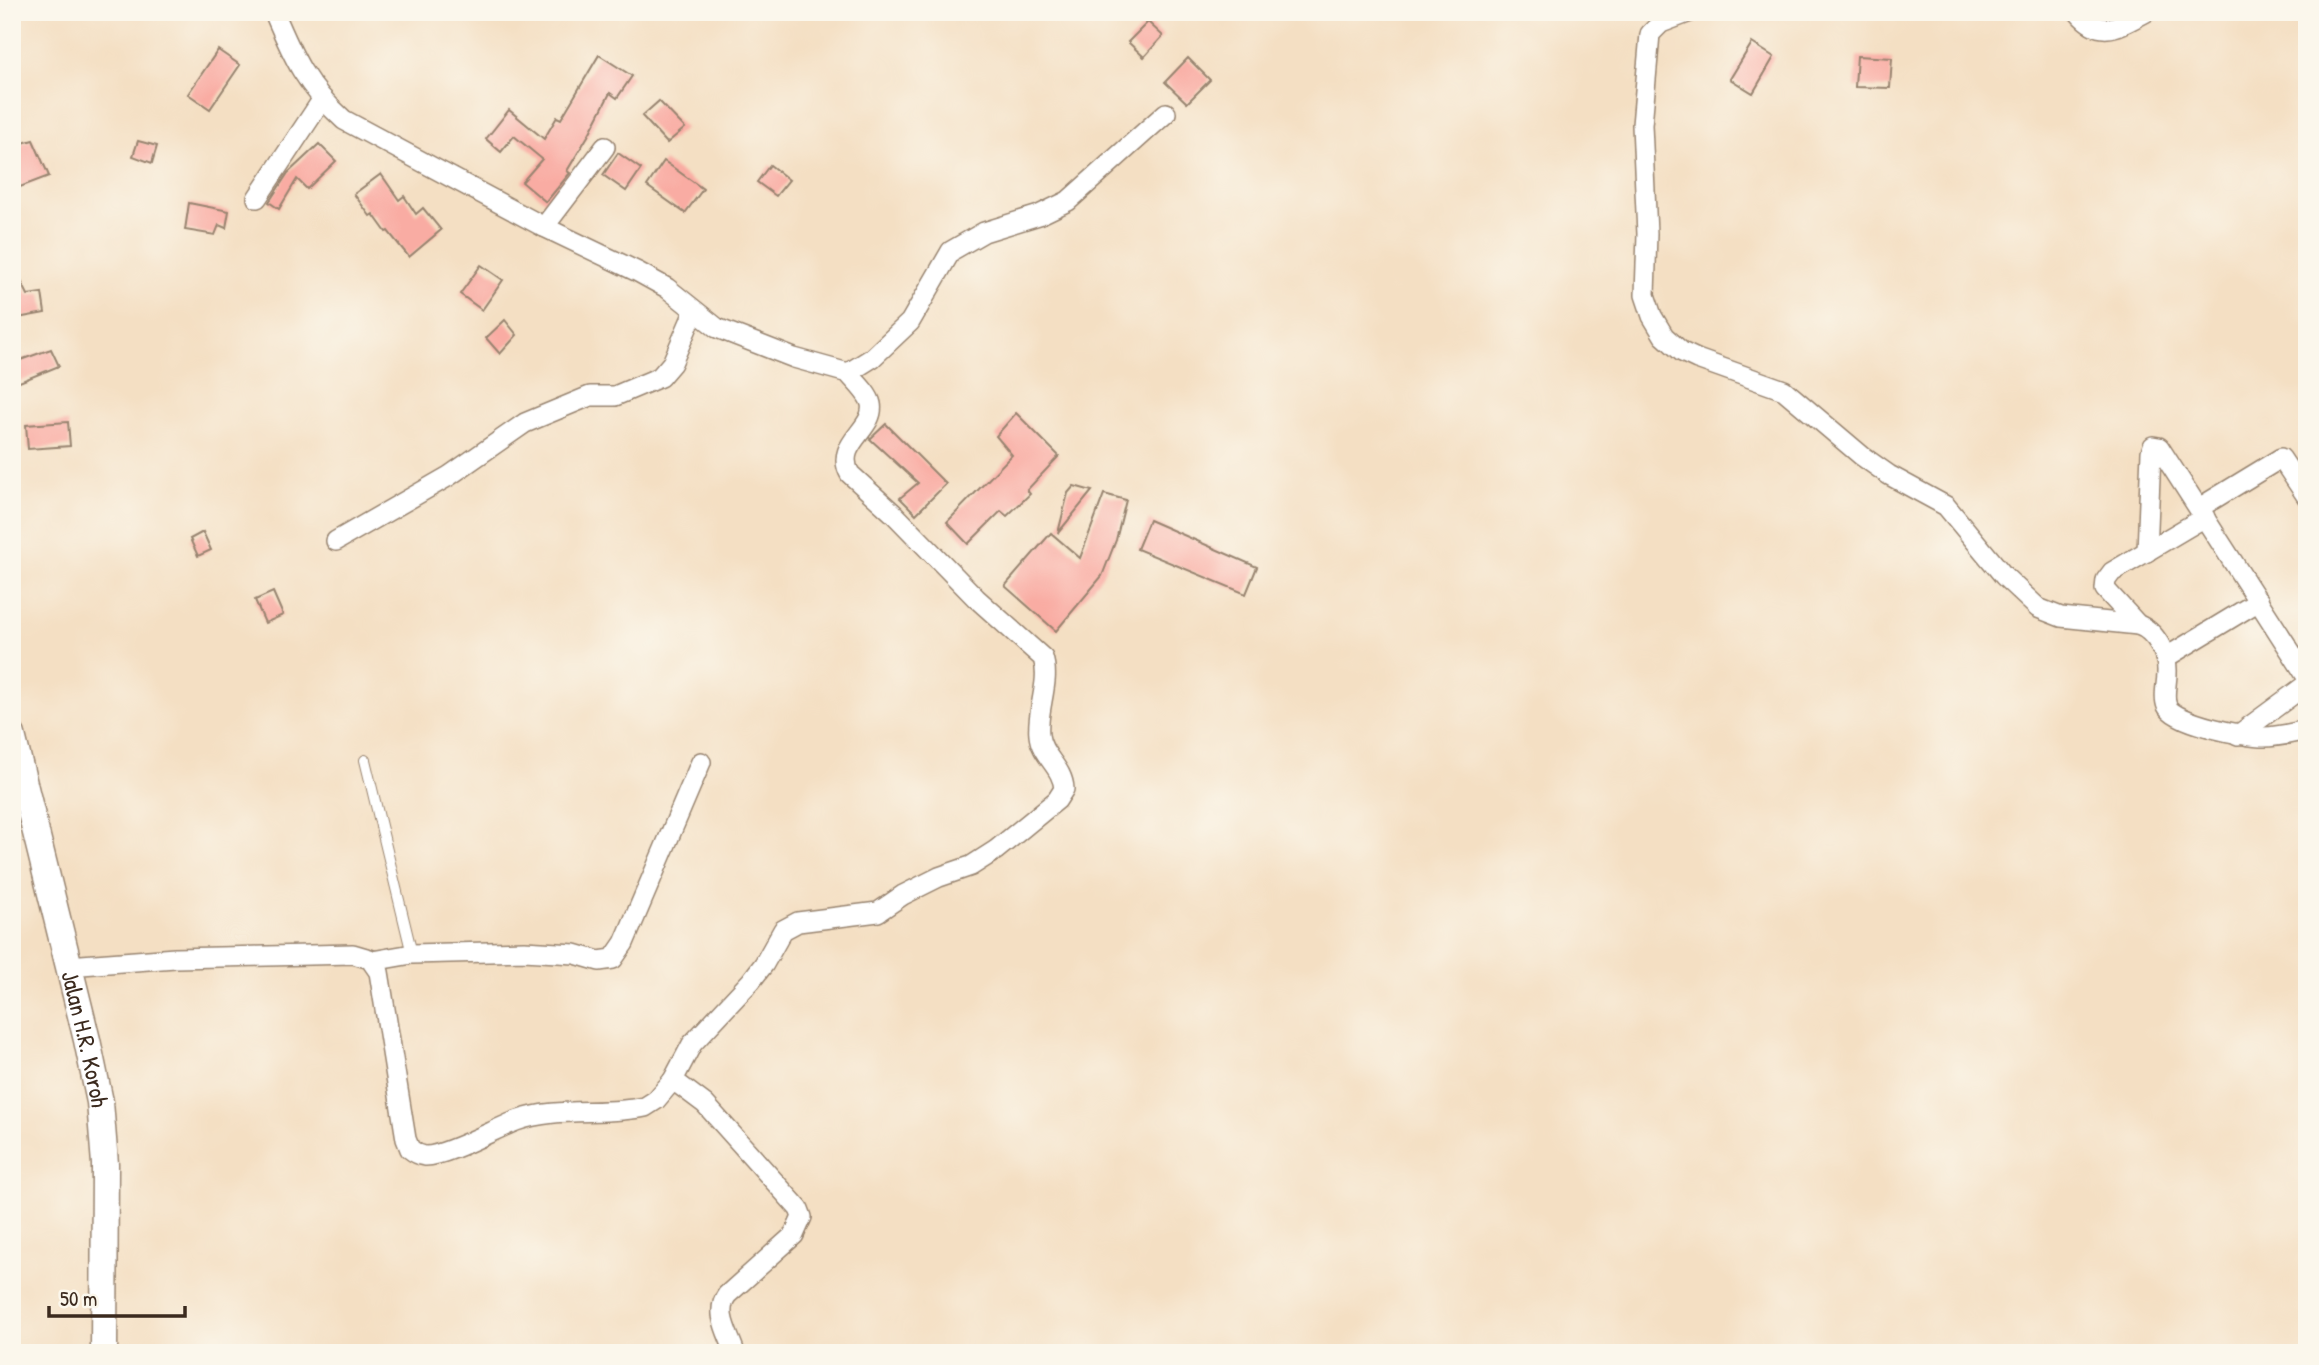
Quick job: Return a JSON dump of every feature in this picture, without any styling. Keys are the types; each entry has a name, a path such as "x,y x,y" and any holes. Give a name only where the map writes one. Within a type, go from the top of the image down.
{"main road":[{"name":"Jalan H.R. Koroh","path":"12,735 87,1040 101,1114 105,1164 104,1353"}],"street":[{"path":"68,966 175,958 339,954 362,956 372,961 379,972 406,1139 410,1149 416,1154 432,1155 528,1117 645,1107 656,1100 673,1080 692,1044 751,981 764,964 779,935 788,926 798,922 878,912 903,895 939,877 971,866 996,850 1057,800 1064,789 1062,777 1043,748 1039,735 1044,658 976,598 894,514 849,474 846,454 869,417 871,409 870,402 848,373 753,343 717,328 667,288 544,227 344,120 322,100 303,77 274,12"},
{"path":"1690,12 1655,27 1649,39 1642,125 1647,222 1645,295 1651,316 1664,336 1682,352 1697,359 1784,390 1862,456 1889,475 1946,506 2004,576 2038,608 2061,617 2138,625"},
{"path":"2078,12 2090,25 2106,30 2146,12"},
{"path":"257,198 322,100"},
{"path":"848,373 872,358 910,321 951,251 984,232 1039,215 1068,201 1166,113"},
{"path":"544,227 605,147"},
{"path":"336,541 449,476 525,423 590,396 615,396 660,377 672,363 694,312"},
{"path":"2147,552 2153,446 2164,452 2307,677"},
{"path":"2307,497 2281,458 2147,552 2112,572 2106,580 2105,589 2138,625 2152,633 2165,658 2166,701 2171,711 2189,720 2238,735 2280,737 2307,730"},
{"path":"2165,658 2259,601"},
{"path":"2238,735 2307,684"},
{"path":"372,961 412,954 524,951 575,954 599,961 613,959 624,943 701,762"},
{"path":"673,1080 705,1104 799,1209 802,1217 794,1235 722,1302 721,1315 735,1353"}],"lane":[{"path":"365,760 412,954"}],"building":[{"path":"1148,22 1163,36 1144,57 1128,42"},
{"path":"1752,43 1774,57 1753,93 1730,79"},
{"path":"218,50 240,65 210,109 188,94"},
{"path":"599,55 632,76 617,98 610,93 567,171 570,173 546,202 522,182 542,159 514,136 501,152 486,139 509,110 544,139 557,117 561,119"},
{"path":"1857,56 1892,58 1890,88 1855,87"},
{"path":"1188,58 1210,80 1187,103 1165,82"},
{"path":"659,101 685,128 667,143 642,116"},
{"path":"33,140 49,176 20,187 12,171 12,146"},
{"path":"138,141 157,146 152,163 133,156"},
{"path":"319,144 336,161 307,189 297,179 279,209 269,202 288,173"},
{"path":"618,153 641,169 626,191 603,175"},
{"path":"664,161 703,189 685,213 647,186"},
{"path":"770,165 789,180 776,196 757,182"},
{"path":"381,174 399,200 404,196 416,214 423,208 441,230 409,257 373,214 370,216 354,194"},
{"path":"189,203 229,211 226,228 219,225 215,235 185,230"},
{"path":"12,263 28,295 42,293 45,313 12,319"},
{"path":"481,265 503,280 482,310 460,294"},
{"path":"505,320 517,335 500,354 486,338"},
{"path":"51,349 59,366 12,385 12,363"},
{"path":"1016,413 1059,456 1027,490 1030,494 1007,516 1001,511 968,544 947,522 1012,455 996,436"},
{"path":"68,422 70,446 28,449 26,425"},
{"path":"886,424 946,484 916,514 900,498 918,483 870,439"},
{"path":"1074,486 1092,491 1058,533 1068,493"},
{"path":"1104,494 1126,500 1116,540 1102,576 1056,631 1005,586 1051,533 1080,558"},
{"path":"1149,520 1257,567 1246,594 1137,549"},
{"path":"203,532 211,550 198,556 190,539"},
{"path":"273,592 283,615 265,623 255,600"}]}
